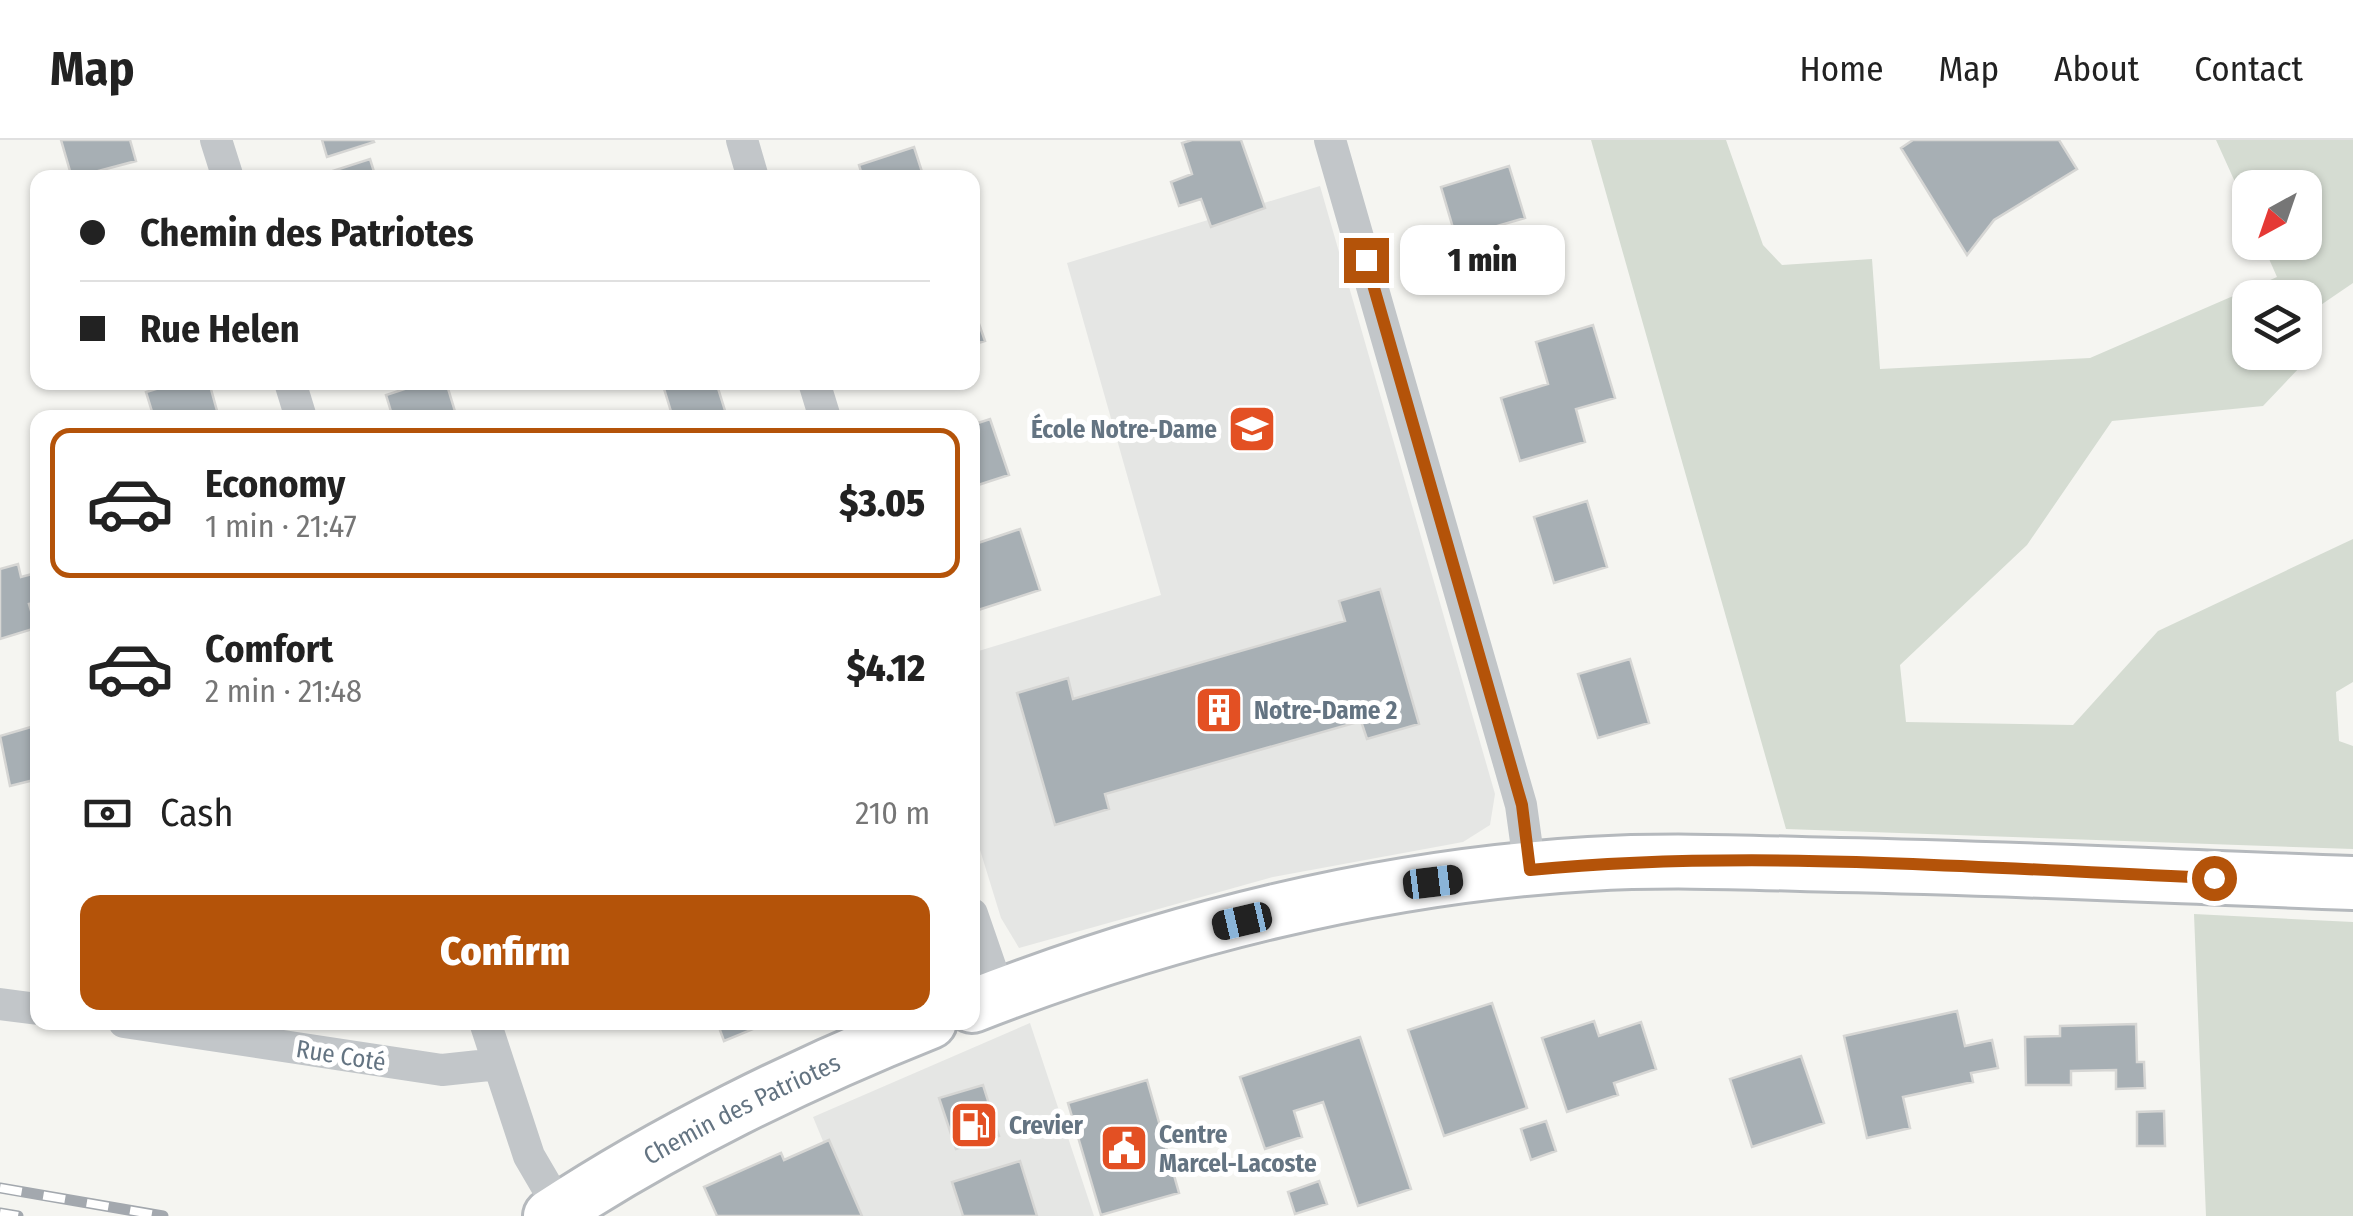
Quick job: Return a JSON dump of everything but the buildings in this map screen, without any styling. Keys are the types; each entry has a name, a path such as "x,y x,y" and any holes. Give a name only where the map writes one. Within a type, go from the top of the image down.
{"main road":[{"path":"986,1000 1090,962 1205,930 1433,882 1530,870 1654,862 1794,864 2353,883"},
{"name":"Chemin des Patriotes","path":"555,1213 744,1106 846,1055 910,1030"}],"street":[{"path":"216,140 225,170"},
{"path":"742,140 751,170"},
{"path":"1330,140 1522,805 1530,870"},
{"path":"980,963 986,1000"},
{"path":"0,1004 30,1008"},
{"name":"Rue Coté","path":"177,1030 442,1070 498,1064"},
{"path":"487,1030 529,1156 555,1213"}],"shaded area":[{"path":"1591,140 1726,140 1763,245 1782,265 1872,259 1880,369 2090,358 2232,296 2232,370 2297,370 2263,406 2112,421 2027,545 1900,665 1906,722 2073,725 2158,631 2353,539 2353,682 2336,692 2339,741 2353,746 2353,849 1786,829"},
{"path":"2216,140 2353,140 2353,283 2322,304 2322,280 2270,280 2277,277 2270,260 2322,260 2322,170 2232,170 2232,175"},
{"name":"École Notre-Dame","path":"1320,186 1495,794 1490,825 1463,842 1273,877 1019,948 1001,918 980,850 980,651 1161,595 1067,263"},
{"path":"2194,914 2353,922 2353,1216 2206,1216"},
{"path":"1030,1023 1094,1216 854,1216 813,1117"}],"railway":[{"path":"0,1188 163,1216"},
{"path":"0,1213 18,1216"}],"place":[{"name":"École Notre-Dame","path":"1252,429"},
{"name":"Notre-Dame 2","path":"1219,710"},
{"name":"Crevier","path":"974,1125"},
{"name":"Centre Marcel-Lacoste","path":"1124,1148"}],"route":[{"path":"1366,260 1522,805 1530,870 1588,864 1745,863 2214,878"}]}
